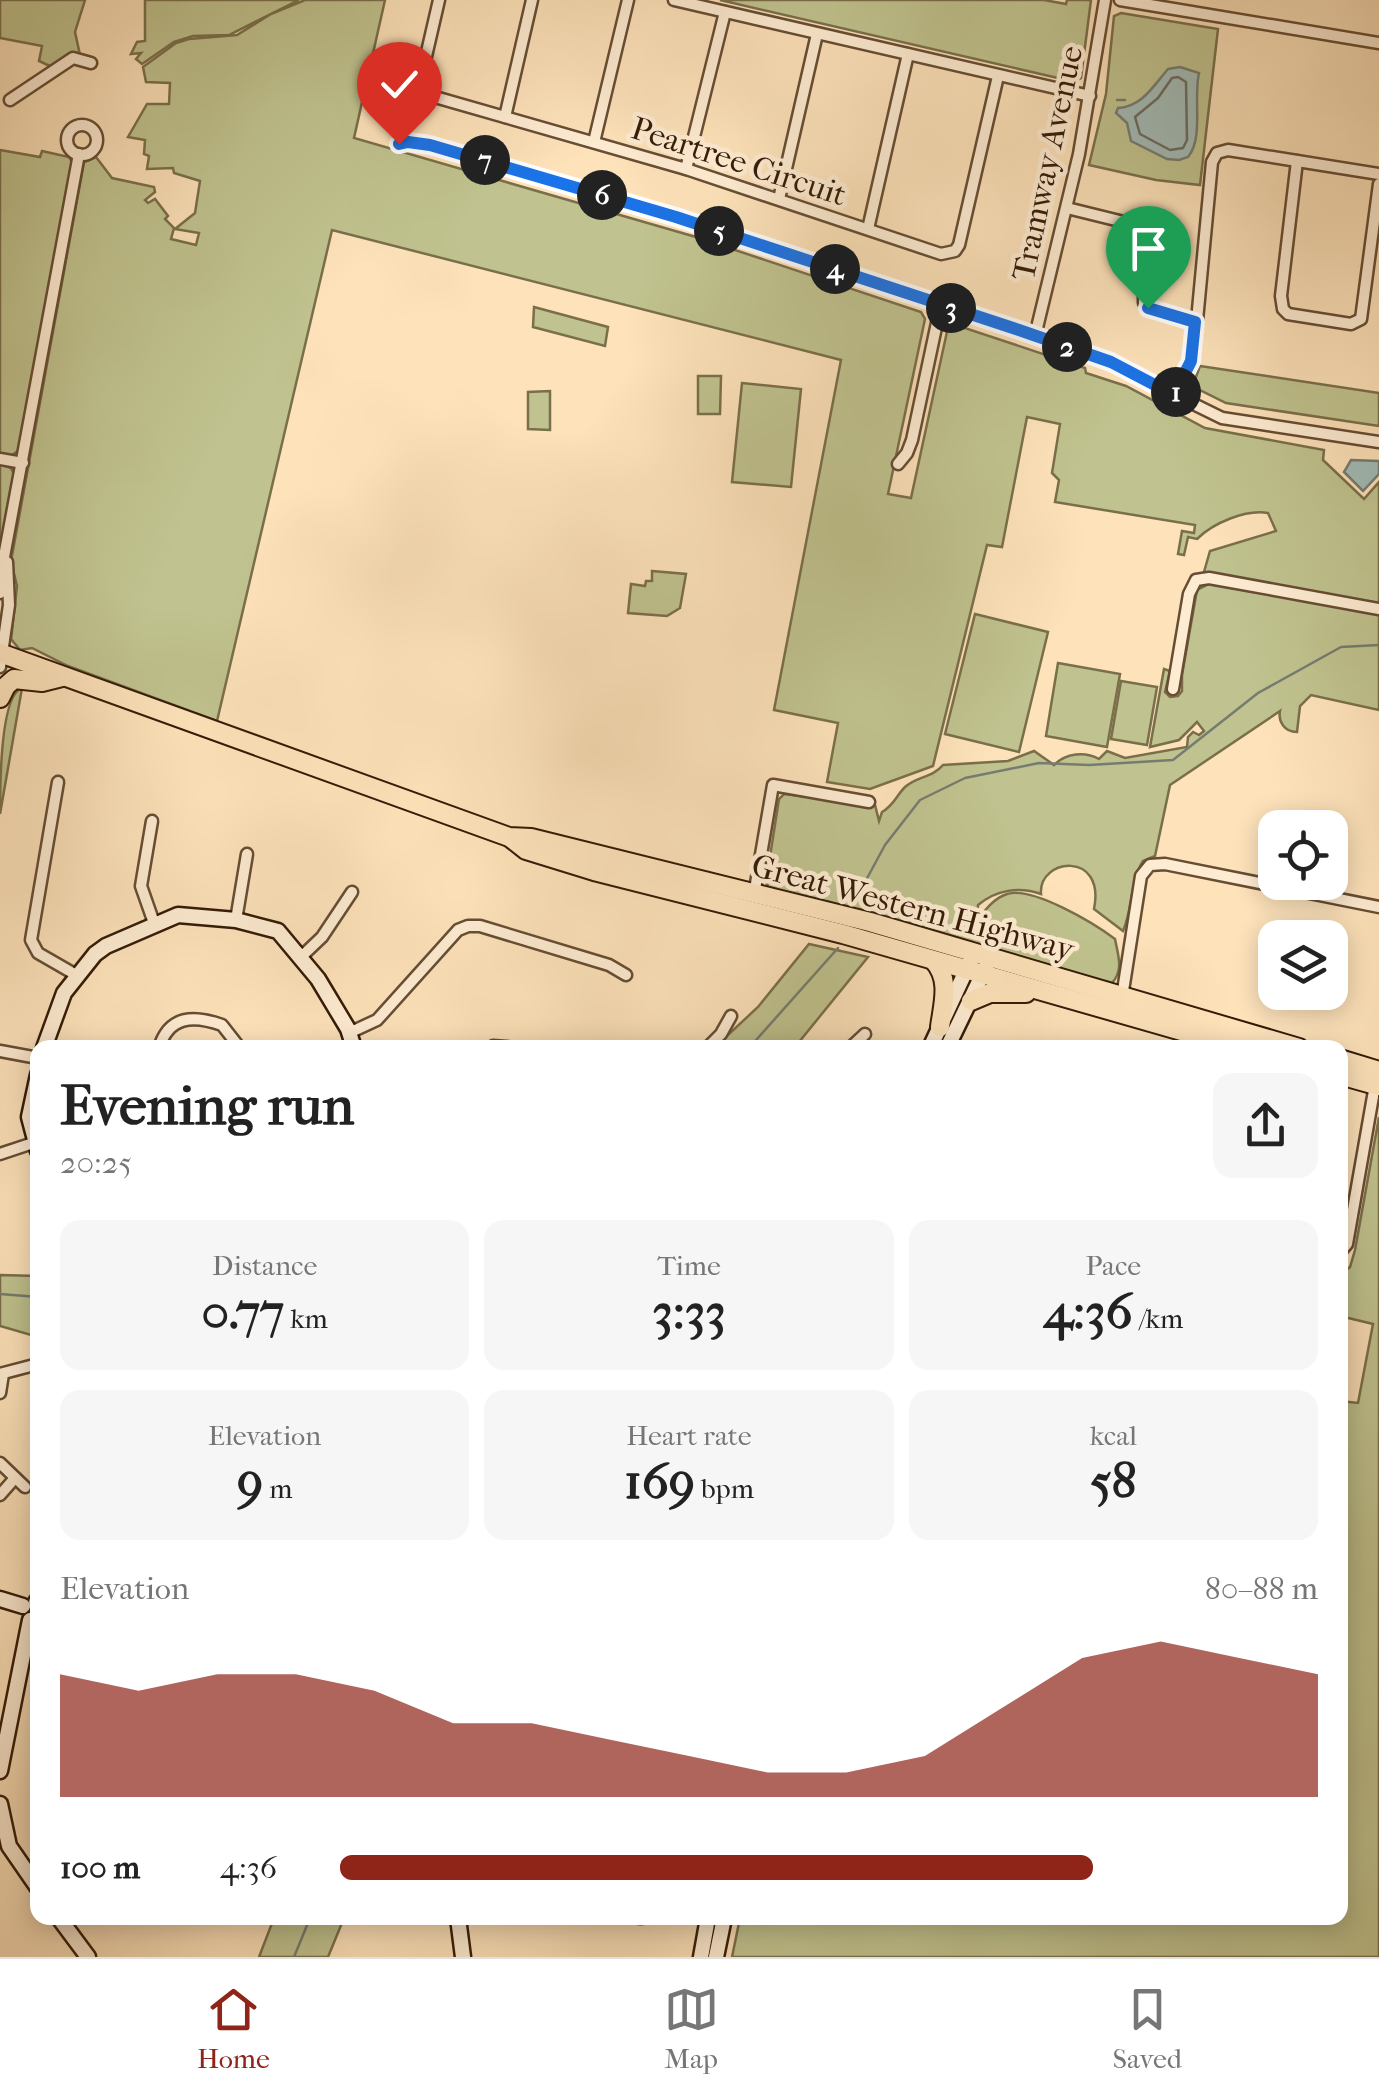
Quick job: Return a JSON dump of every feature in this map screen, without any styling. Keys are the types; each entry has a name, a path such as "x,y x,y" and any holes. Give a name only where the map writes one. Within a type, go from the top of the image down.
{"highway":[{"name":"Great Western Highway","path":"1,658 509,837 531,838 754,893 978,963 1122,997 1271,1040"},
{"path":"0,698 6,686 17,678 42,682 62,677"},
{"name":"Great Western Highway","path":"509,837 526,850 750,913 843,934 934,961 978,963 1046,993 1213,1040"},
{"path":"934,961 945,982 940,1026"},
{"path":"970,1002 990,994 1046,993"},
{"path":"1348,1063 1378,1076"},
{"path":"1348,1076 1378,1076"}],"street":[{"name":"Peartree Circuit","path":"439,0 420,78 423,92 686,169 941,254 955,252 998,76"},
{"path":"504,117 532,0"},
{"path":"594,142 628,0"},
{"path":"674,0 1090,96"},
{"name":"Tramway Avenue","path":"1035,336 1090,96 1105,0"},
{"path":"1120,0 1379,43"},
{"path":"686,169 725,12"},
{"path":"778,199 817,34"},
{"path":"868,229 908,54"},
{"path":"10,100 73,58 90,63"},
{"path":"399,144 430,145 560,182 941,304 1111,362 1222,418 1379,445"},
{"path":"1174,395 1191,361 1214,156 1228,150 1379,174"},
{"path":"0,593 79,154"},
{"path":"1297,161 1281,302 1288,314 1295,316 1350,324 1361,319 1379,184"},
{"path":"1066,208 1148,228 1155,239 1144,303 1154,311 1195,322"},
{"path":"898,464 912,440 941,304"},
{"path":"0,458 23,463"},
{"path":"1,658 9,605 7,551"},
{"path":"1173,688 1196,580 1210,578 1379,609"},
{"path":"58,782 31,940 38,953 78,976"},
{"path":"750,913 773,785 869,802"},
{"path":"152,821 141,886 154,923"},
{"path":"236,920 247,854"},
{"path":"1122,997 1141,876 1150,866 1165,864 1379,907"},
{"path":"300,957 322,938 352,892"},
{"path":"47,1040 61,999 100,950 178,914 236,920 278,931 318,979 352,1040 377,1020 458,930 468,926 480,926 626,974"},
{"path":"951,1040 970,1002 978,963"},
{"path":"934,1040 978,963"},
{"path":"716,1040 731,1016"},
{"path":"163,1040 172,1024 185,1018 222,1025 234,1040"},
{"path":"858,1040 864,1034"},
{"path":"0,1051 30,1057"},
{"path":"1348,1239 1378,1076"},
{"path":"0,1154 30,1148"},
{"path":"0,1392 2,1374 30,1366"},
{"path":"0,1463 25,1487"},
{"path":"0,1494 14,1478"},
{"path":"0,1599 30,1607"},
{"path":"0,1770 30,1627"},
{"path":"0,1804 9,1846 30,1876"},
{"path":"64,1925 88,1957"},
{"path":"459,1925 463,1957"},
{"path":"701,1957 707,1925"},
{"path":"716,1957 723,1925"}],"green space":[{"path":"0,0 85,0 75,32 80,55 54,68 39,61 42,46 0,38"},
{"path":"145,0 299,0 229,35 193,36 174,42 142,64 136,59 141,53 131,54 137,42 145,41"},
{"path":"305,0 385,0 354,138 696,237 921,312 925,319 888,494 911,498 948,327 953,324 1085,368 1086,373 1126,386 1205,428 1324,450 1323,460 1364,499 1379,482 1379,603 1204,572 1210,551 1276,531 1268,513 1240,515 1197,539 1188,537 1184,555 1178,554 1182,531 1194,533 1195,525 1055,502 1059,480 1052,473 1060,424 1027,417 1002,547 987,545 933,766 870,789 827,782 838,723 774,710 841,360 332,230 217,721 68,666 32,648 20,650 11,639 17,586 11,561 84,162 96,157 112,178 154,187 155,192 145,200 148,203 155,199 168,216 165,219 174,228 171,239 196,245 199,233 175,229 195,213 200,181 174,173 173,168 147,169 145,140 128,137 147,104 169,104 170,83 146,82 143,67 176,43 237,35 271,14"},
{"path":"720,0 1044,0 1066,4 1067,0 1091,0 1081,78 1075,82"},
{"path":"1121,13 1218,29 1200,185 1089,165 1106,94 1114,16"},
{"path":"0,150 40,157 42,151 69,157 73,164 19,450 11,456 0,454"},
{"path":"534,307 608,327 605,346 533,327"},
{"path":"1200,366 1379,393 1379,426 1226,403 1196,388 1194,382"},
{"path":"698,376 721,376 720,414 698,414"},
{"path":"742,383 801,389 791,487 732,482"},
{"path":"550,391 550,430 528,429 528,392"},
{"path":"0,464 11,468 15,476 0,563"},
{"path":"652,571 686,574 680,608 667,616 628,613 631,584 645,586 646,581 652,581"},
{"path":"1209,584 1379,614 1379,710 1311,695 1300,706 1297,732 1283,725 1280,711 1170,785 1155,856 1143,861 1139,869 1123,931 1094,909 1095,890 1090,877 1071,866 1050,873 1041,894 1008,891 978,905 977,921 998,898 1018,893 1079,916 1115,939 1119,968 1112,983 972,945 903,921 901,924 769,889 766,882 779,799 784,794 875,805 879,821 882,812 905,787 943,765 1008,761 1034,751 1054,765 1076,754 1099,759 1107,751 1125,758 1187,747 1193,732 1199,735 1204,731 1197,722 1179,740 1150,747 1164,669 1170,671 1165,692 1170,697 1178,696 1182,691 1197,590"},
{"path":"975,614 1048,632 1019,752 945,734"},
{"path":"1058,663 1120,674 1107,747 1046,736"},
{"path":"1121,681 1157,687 1147,745 1111,739"},
{"path":"22,688 0,814 5,723 15,694"},
{"path":"809,944 868,957 801,1040 723,1040 758,1007"},
{"path":"1379,1117 1379,1957 732,1957 739,1925 1348,1925 1348,1402 1358,1403 1373,1324 1348,1318 1348,1269 1355,1250"},
{"path":"0,1275 30,1276 30,1335 0,1326"},
{"path":"271,1925 341,1925 328,1957 259,1957"}],"water":[{"path":"1180,67 1199,73 1196,139 1188,157 1179,160 1167,159 1131,141 1127,123 1116,113 1118,108 1141,99 1168,69"},
{"path":"1351,460 1379,461 1379,474 1363,491 1344,472"}],"waterway":[{"path":"1117,100 1125,100"},
{"path":"851,908 885,845 920,800 965,778 1039,763 1089,765 1173,760 1258,693 1341,647 1379,645"},
{"path":"756,1040 838,948"},
{"path":"0,1294 30,1296"},
{"path":"294,1957 307,1925"}],"route":[{"path":"399,144 430,145 760,244 1100,358 1174,395 1194,352 1195,322 1148,308"}]}
